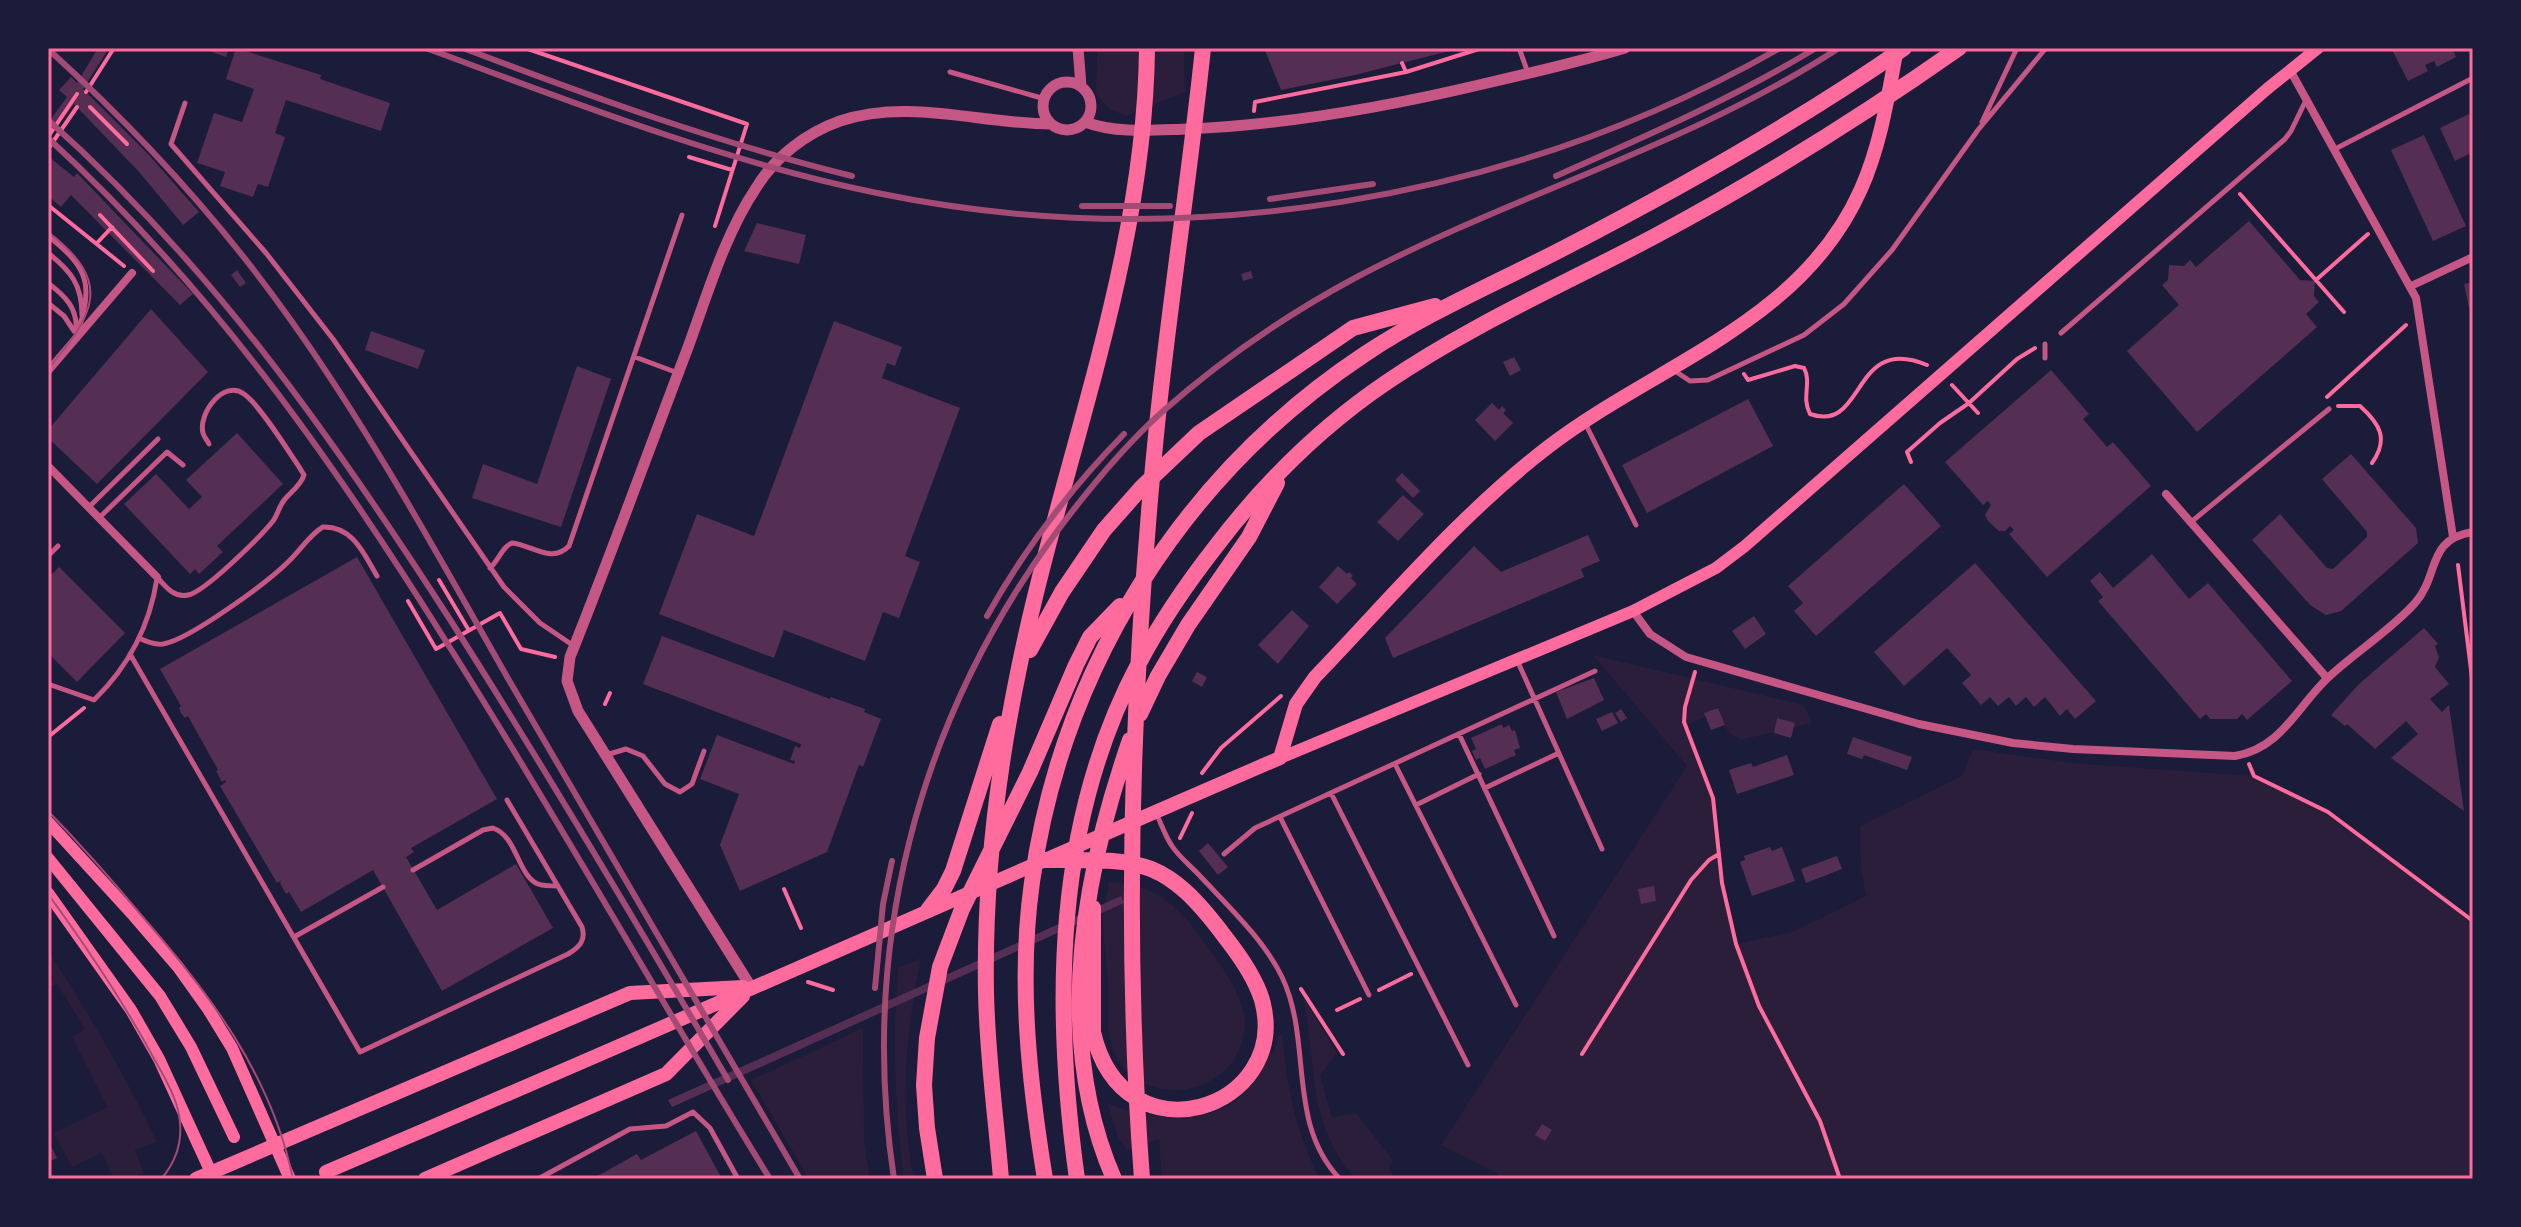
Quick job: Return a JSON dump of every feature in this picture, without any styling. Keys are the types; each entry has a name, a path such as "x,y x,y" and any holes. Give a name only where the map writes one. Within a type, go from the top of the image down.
{"highway":[{"path":"1000,1171 986,992 989,879 1000,775 1031,613 1126,236 1143,129 1147,48"},
{"path":"1142,1179 1133,941 1139,659 1157,425 1203,48"},
{"path":"1045,1179 1031,1083 1027,1028 1026,972 1031,884 1049,796 1073,718 1106,643 1135,590 1169,538 1232,464 1276,422 1366,353 1704,173 1904,48"},
{"path":"1077,1179 1065,1082 1062,974 1071,878 1098,761 1138,663 1168,613 1230,528 1287,464 1342,415 1432,353 1699,212 1841,127 1959,48"},
{"path":"922,912 944,889 953,871 1000,723 1039,630 1104,530 1182,447 1288,370 1353,328 1463,299"},
{"path":"1114,1179 1096,1127 1083,1064 1082,939 1100,838 1110,800 1158,676 1188,625 1249,537 1287,464"},
{"path":"935,1179 924,1085 927,1038 940,967 962,909 1030,772 1090,637 1135,590"},
{"path":"1042,860 1112,860 1151,867 1175,881 1217,926 1254,979 1265,1021 1263,1044 1254,1066 1240,1085 1220,1100 1195,1109 1173,1110 1149,1106 1124,1091 1107,1072 1097,1052 1093,1032 1093,885"}],"main road":[{"path":"1280,758 1296,704 1315,677 1490,497 1584,421 1732,332 1798,281 1833,239 1871,165 1897,48"},
{"path":"425,1179 666,1074 718,1012 751,987 1280,758 1633,611 1716,568 2318,48"},
{"path":"48,822 178,967 208,1009 232,1048 290,1179"},
{"path":"48,858 160,996 191,1047 234,1137"},
{"path":"48,893 131,1010 159,1059 212,1176"},
{"path":"196,1179 212,1176 275,1145 630,993 751,987"},
{"path":"326,1172 663,1029 718,1012"}],"street":[{"path":"751,987 606,756 570,692 567,675 569,661 739,218 756,186 786,152 818,130 870,114 931,112 1025,124 1051,124 1069,130 1085,122 1091,103 1081,86 1078,48"},
{"path":"1085,122 1100,128 1121,130 1252,125 1361,110 1528,74 1625,48"},
{"path":"2290,70 2411,286 2419,310 2453,537"},
{"path":"1051,124 1044,112 1045,99 1050,90 1061,83 1081,86"},
{"path":"2411,286 2473,257"},
{"path":"48,371 132,273"},
{"path":"48,466 157,577"},
{"path":"2166,494 2327,678"},
{"path":"1633,611 1650,634 1674,651 1698,662 1919,724 1977,737 2073,749 2223,756 2251,752 2277,737 2327,678 2416,602 2438,552 2453,537 2473,532"}],"lane":[{"path":"1519,48 1528,74"},
{"path":"1978,130 2017,48"},
{"path":"1671,368 1690,381 1699,382 1739,367 1804,335 1844,304 1892,250 1978,130 2046,48"},
{"path":"950,72 1045,99"},
{"path":"2335,149 2473,78"},
{"path":"2061,333 2291,131 2307,98"},
{"path":"185,103 171,144 266,253 333,339 490,568 526,611 575,646"},
{"path":"490,568 501,557 505,547 512,543 552,555 560,554 569,546 682,215"},
{"path":"48,236 67,251 85,279 87,304 76,340"},
{"path":"48,253 75,277 78,286 82,314 76,340"},
{"path":"48,283 72,307 77,317 76,340"},
{"path":"48,303 73,326 76,340"},
{"path":"2045,344 2045,358"},
{"path":"635,357 678,373"},
{"path":"157,577 178,596 202,588 271,524 280,506 302,481 304,475 301,470 253,403 240,391 222,393 210,406 204,419 203,433 209,444"},
{"path":"2191,522 2329,409"},
{"path":"1584,421 1636,525"},
{"path":"90,506 158,439"},
{"path":"100,517 167,452 183,465"},
{"path":"139,638 150,644 179,639 286,564 323,527 335,527 348,534 360,547 377,576"},
{"path":"48,556 58,546"},
{"path":"48,684 94,700 112,683 139,638 153,601 157,577"},
{"path":"130,654 360,1052 577,949 585,935 582,927 507,800"},
{"path":"1517,660 1602,849"},
{"path":"1224,854 1255,828 1595,671"},
{"path":"1459,734 1554,936"},
{"path":"606,756 626,749 643,756 665,784 680,792 693,783 704,751"},
{"path":"1485,788 1559,753"},
{"path":"1395,764 1516,1005"},
{"path":"1416,805 1479,774"},
{"path":"1331,793 1468,1065"},
{"path":"1156,812 1172,847 1222,900 1278,970 1293,1008 1310,1130 1321,1156 1340,1179"},
{"path":"1280,817 1369,995"},
{"path":"413,870 483,830 493,828 506,836 531,878 539,885 558,886"},
{"path":"294,937 383,887"},
{"path":"538,1179 630,1129 666,1126 693,1112 710,1128 738,1179"}],"path":[{"path":"86,92 114,48"},
{"path":"525,48 747,124 715,227"},
{"path":"1252,125 1255,102 1406,72 1482,48"},
{"path":"1402,63 1406,72"},
{"path":"48,137 77,94"},
{"path":"48,149 77,107"},
{"path":"90,107 127,144"},
{"path":"689,157 732,170"},
{"path":"2232,185 2344,312"},
{"path":"48,205 132,273"},
{"path":"100,215 153,271"},
{"path":"97,243 112,227"},
{"path":"2316,280 2367,235"},
{"path":"2372,463 2380,452 2381,433 2372,417 2360,406 2346,404 2329,409 2323,401 2419,310"},
{"path":"1911,462 1907,452 2026,352 2045,344"},
{"path":"1739,367 1748,380 1795,366 1804,368 1809,377 1805,404 1810,414 1821,418 1834,416 1846,408 1874,367 1889,359 1925,363 1947,388 1952,384 1978,413"},
{"path":"2458,565 2473,686"},
{"path":"439,580 469,630"},
{"path":"408,601 436,649 500,613 521,649 569,661"},
{"path":"1698,662 1685,707 1684,722 1713,798 1728,916 1759,1006 1820,1121 1840,1179"},
{"path":"1182,800 1221,748 1277,698 1315,677"},
{"path":"605,704 610,693"},
{"path":"48,737 94,700"},
{"path":"2254,776 2328,812 2473,921"},
{"path":"1582,1054 1691,880 1709,860 1719,854"},
{"path":"784,889 801,928"},
{"path":"1278,970 1298,984 1343,1054"}],"shaded area":[{"path":"1097,48 1184,48 1185,92 1126,116 1109,109 1096,94"},
{"path":"1593,655 1804,705 1812,723 1741,740 1728,732 1719,711 1685,726 1714,798 1722,883 1736,944 1792,932 1866,896 1861,869 1860,826 1962,776 1973,749 2072,763 2254,776 2328,812 2473,921 2473,1179 1497,1179 1499,1174 1441,1145 1687,766"},
{"path":"1109,882 1141,887 1177,909 1225,971 1235,990 1245,1020 1243,1038 1235,1058 1222,1073 1205,1083 1186,1089 1166,1090 1147,1085 1130,1074 1116,1057 1109,1029 1103,926"},
{"path":"48,951 106,1045 157,1142 135,1150 144,1173 129,1179 114,1179 102,1153 72,1167 54,1133 107,1107 72,1037 85,1029 57,984 50,987 48,981 53,978 48,971"},
{"path":"921,958 911,1013 906,1068 907,1124 914,1179 904,1179 895,1074 898,968"},
{"path":"1303,997 1337,1053 1320,1075 1332,1117 1356,1113 1393,1160 1389,1168 1395,1179 1357,1179 1329,1138 1316,1093"},
{"path":"863,1028 864,1141 870,1179 809,1179 751,1080"},
{"path":"1282,1033 1294,1108 1304,1144 1320,1179 1162,1179 1159,1139 1127,1150 1118,1138 1108,1104 1164,1117 1183,1118 1219,1110 1250,1087"}],"building":[{"path":"98,48 109,48 83,89 149,155 199,212 183,225 140,173 74,104 48,139 48,123 67,97 59,90 71,77 77,83"},
{"path":"201,48 229,48 226,57"},
{"path":"236,48 321,75 320,79 390,103 381,131 286,100 275,133 285,137 268,187 258,184 253,197 220,186 225,172 197,163 214,113 242,122 254,89 226,79"},
{"path":"1264,48 1457,48 1457,49 1281,90"},
{"path":"2391,48 2452,48 2456,57 2437,67 2434,61 2425,65 2428,71 2408,81"},
{"path":"2473,112 2473,152 2455,161 2440,128"},
{"path":"2424,135 2466,226 2433,241 2391,150"},
{"path":"48,156 74,177 77,173 193,294 180,305 71,195 61,207 48,196"},
{"path":"2249,221 2300,280 2315,281 2314,296 2319,302 2306,314 2317,327 2197,432 2127,351 2179,305 2162,285 2168,280 2169,265 2184,266 2190,260 2196,267"},
{"path":"757,223 806,235 799,264 744,251"},
{"path":"237,270 246,283 240,287 231,275"},
{"path":"1251,271 1253,278 1243,281 1241,274"},
{"path":"2473,282 2473,307 2469,308 2464,284"},
{"path":"151,309 208,372 97,484 48,438 48,430"},
{"path":"834,321 902,347 895,366 887,363 882,378 960,408 905,556 920,562 899,618 883,612 865,661 784,630 774,658 659,614 697,514 754,536"},
{"path":"371,331 425,350 418,369 365,350"},
{"path":"1514,357 1521,370 1510,376 1503,362"},
{"path":"577,366 611,379 561,527 472,498 483,464 537,484"},
{"path":"2051,370 2089,414 2083,419 2107,447 2113,442 2151,486 2047,577 2009,534 2014,530 2010,526 2005,531 1999,531 1988,521 1985,515 1991,505 1988,501 1983,505 1945,462"},
{"path":"1748,399 1773,446 1647,513 1622,465"},
{"path":"1492,403 1499,410 1502,406 1506,410 1503,413 1513,423 1495,441 1475,420"},
{"path":"237,433 283,484 217,546 223,552 199,574 195,569 190,574 124,504 156,474 189,509 202,497 186,480"},
{"path":"2351,454 2416,528 2418,543 2341,611 2326,615 2310,605 2252,540 2280,514 2327,568 2333,569 2367,537 2367,532 2322,479"},
{"path":"1402,473 1420,491 1413,498 1395,480"},
{"path":"1904,484 1941,526 1816,636 1794,611 1803,603 1788,586"},
{"path":"1403,495 1424,514 1398,541 1377,522"},
{"path":"1588,535 1600,561 1581,569 1584,577 1393,658 1385,638 1474,546 1501,572"},
{"path":"2152,554 2189,599 2208,583 2292,681 2247,720 2242,714 2237,719 2210,719 2206,714 2200,719 2098,601 2103,597 2090,581 2100,572 2113,588"},
{"path":"357,557 497,799 411,848 414,852 406,857 437,910 516,864 553,928 442,991 373,870 301,912 289,892 286,894 280,883 282,880 277,883 220,786 225,780 222,782 188,716 185,718 181,713 181,706 160,669"},
{"path":"1975,563 2096,701 2075,719 2067,709 2060,716 2045,697 2034,707 2026,697 2016,706 2009,697 1998,706 1990,697 1981,705 1962,683 1971,675 1947,648 1904,686 1874,652"},
{"path":"1338,566 1347,574 1349,572 1357,584 1337,604 1319,587"},
{"path":"59,567 125,633 77,682 48,653 48,578"},
{"path":"1292,610 1309,626 1278,664 1258,645"},
{"path":"1754,616 1766,634 1745,649 1732,631"},
{"path":"2424,628 2438,644 2435,646 2439,657 2435,667 2449,684 2430,699 2442,712 2449,705 2464,811 2391,758 2418,734 2406,721 2375,749 2347,724 2345,726 2331,715 2358,685"},
{"path":"662,636 830,699 865,709 864,712 881,719 863,767 859,765 827,852 740,891 720,845 739,794 700,779 717,735 794,764 795,761 790,760 795,746 800,748 801,744 643,684"},
{"path":"1197,672 1207,677 1202,687 1192,681"},
{"path":"1594,678 1604,700 1567,719 1556,692"},
{"path":"1718,708 1725,725 1711,730 1704,713"},
{"path":"1621,709 1627,718 1621,722 1615,713"},
{"path":"1612,712 1618,723 1602,731 1596,719"},
{"path":"1777,718 1795,723 1791,738 1774,733"},
{"path":"1502,724 1503,728 1509,725 1512,731 1515,730 1520,748 1514,750 1516,755 1485,769 1480,758 1476,760 1472,751 1476,749 1471,738"},
{"path":"1853,737 1912,757 1907,770 1864,755 1862,759 1847,754"},
{"path":"1787,755 1794,775 1737,794 1729,770 1751,763 1753,767"},
{"path":"1208,843 1228,867 1218,875 1199,851"},
{"path":"1770,847 1772,851 1782,847 1795,881 1752,896 1740,862 1745,860 1744,856"},
{"path":"1837,856 1842,869 1806,883 1801,869"},
{"path":"1654,886 1656,901 1641,904 1638,889"},
{"path":"1121,896 1124,903 672,1107 668,1100"},
{"path":"1542,1124 1552,1130 1545,1141 1535,1135"},
{"path":"696,1131 722,1179 592,1179 637,1154 641,1160"},
{"path":"48,1140 57,1158 48,1162"}],"tram line":[{"path":"48,232 83,267 90,299 76,332 48,369"},
{"path":"48,811 167,945 214,1006 254,1071 270,1105 293,1179"},
{"path":"48,894 115,993 173,1096 179,1113 179,1145 174,1160 161,1179"}],"railway":[{"path":"426,48 705,148 819,180 877,193 992,211 1109,219 1226,215 1342,202 1456,178 1568,144 1676,101 1780,48"},
{"path":"463,48 656,118 852,176"},
{"path":"1556,176 1721,100 1816,48"},
{"path":"894,1179 885,1092 885,1007 893,923 910,840 934,760 967,682 1007,606 1055,534 1092,486 1133,440 1207,374 1329,292 1476,220 1662,142 1782,83 1839,48"},
{"path":"48,49 146,144 206,212 263,282 320,363 404,498 800,1179"},
{"path":"48,120 107,176 216,293 314,419 449,618 626,906 728,1080"},
{"path":"48,138 163,254 215,314 265,377 358,506 489,709 770,1179"},
{"path":"1270,199 1373,184"},
{"path":"1082,206 1170,206"},
{"path":"987,616 1050,520 1124,434"},
{"path":"875,988 883,904 892,861"}]}
